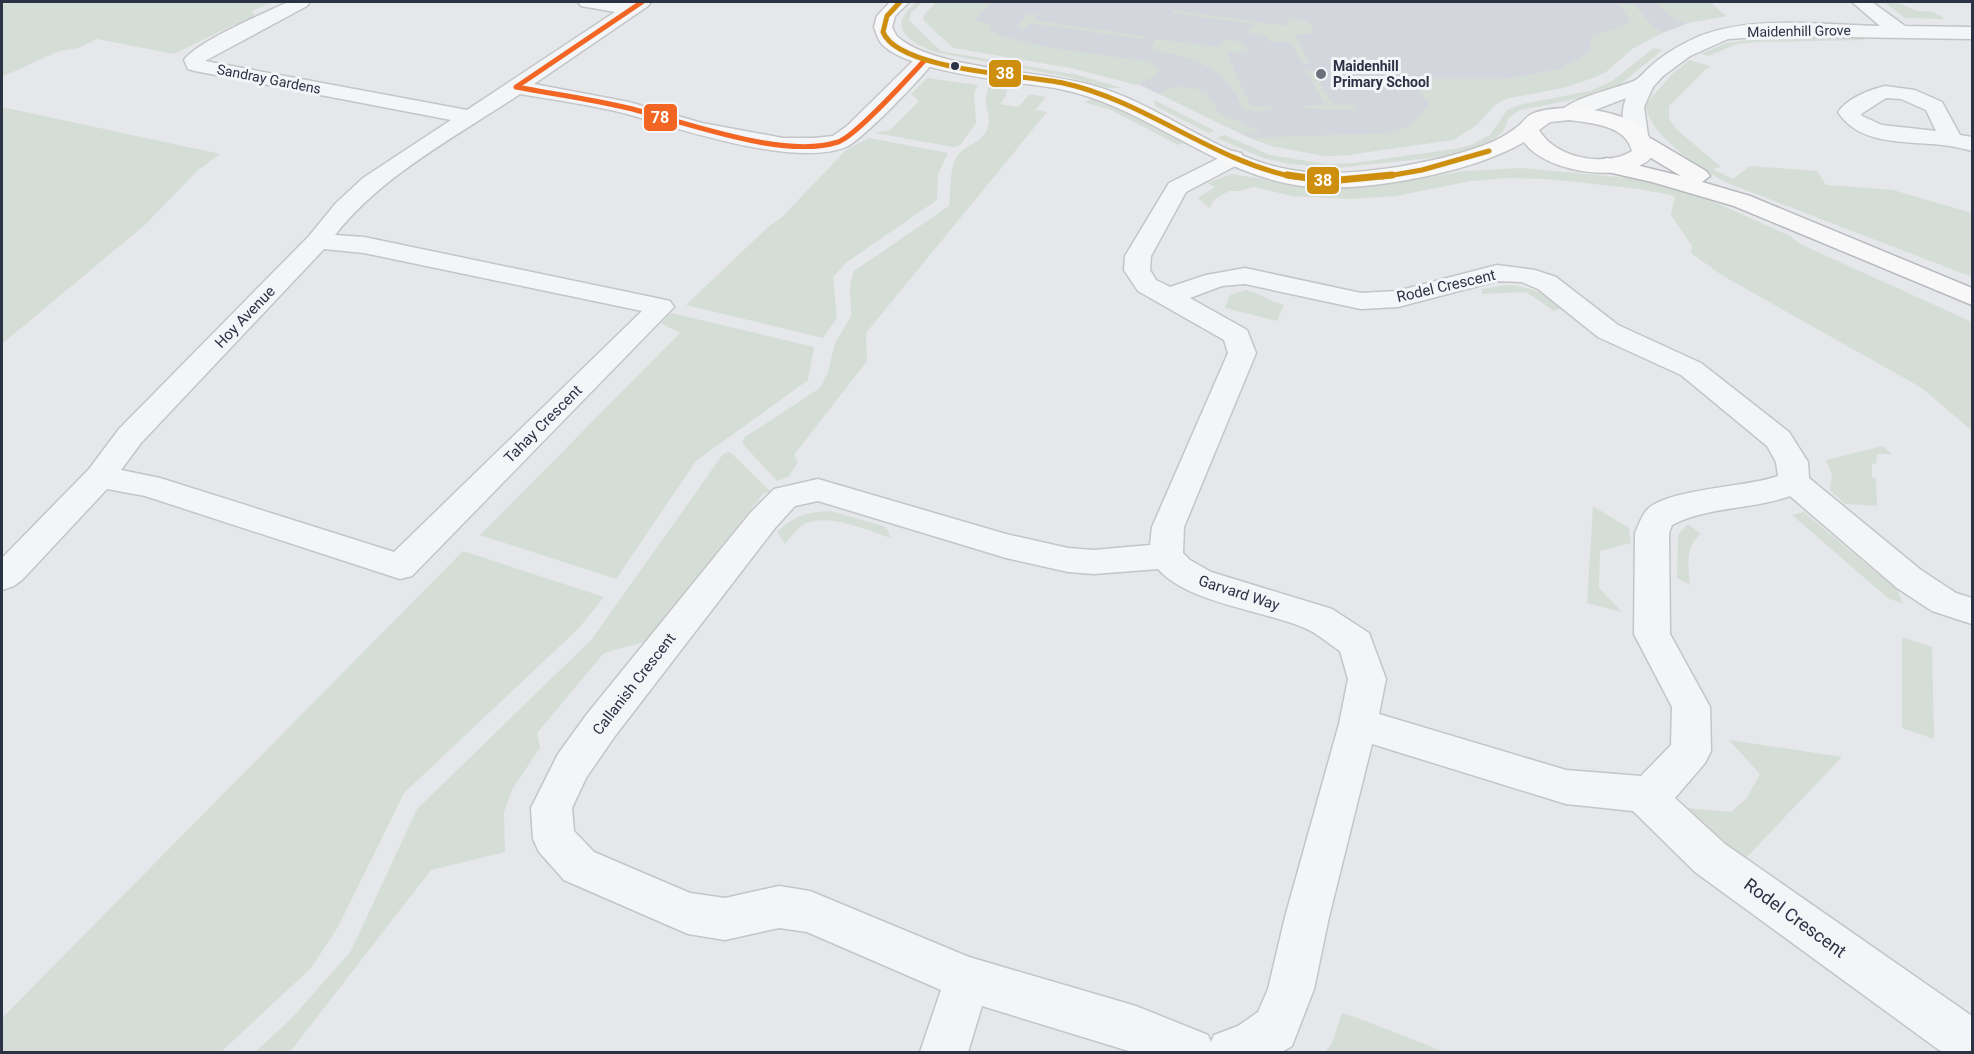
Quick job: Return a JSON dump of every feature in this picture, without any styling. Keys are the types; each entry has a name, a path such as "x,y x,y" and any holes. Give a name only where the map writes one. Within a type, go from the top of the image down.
{"main road":[{"path":"900,2 884,21 882,29 885,38 891,44 924,61 1061,83 1093,91 1149,114 1250,166 1280,175 1307,179 1354,180 1384,177 1492,150 1528,130"},
{"path":"1569,160 1538,147 1530,138 1528,130 1531,123 1540,118 1569,114 1607,120 1742,201"},
{"path":"1607,165 1624,164 1637,159 1644,153 1640,140"},
{"path":"1451,162 1569,160 1607,165 1657,176 1742,201 1972,297"}],"street":[{"name":"Sandray Gardens","path":"301,2 207,50 194,60 195,65 469,117"},
{"path":"587,2 637,5"},
{"path":"1862,2 1899,31"},
{"name":"Hoy Avenue","path":"2,577 100,477 130,436 318,241 344,208 371,183 637,5"},
{"name":"Maidenhill Grove","path":"1569,114 1592,103 1642,86 1670,59 1722,34 1749,30 1972,33"},
{"path":"516,87 629,108 709,132 783,146 815,145 839,142 855,131 924,61"},
{"path":"1640,140 1633,108 1642,86"},
{"path":"1951,139 1972,144"},
{"path":"1166,556 1168,528 1242,354 1237,336 1147,285 1137,270 1138,256 1178,188 1233,158"},
{"name":"Tahay Crescent","path":"100,477 148,486 400,567 661,307 364,245 318,241"},
{"name":"Rodel Crescent","path":"1167,298 1217,278 1230,276 1245,276 1361,301 1398,299 1497,273 1526,275 1547,283 1608,331 1691,369 1778,439 1792,462 1794,482"},
{"path":"1358,724 1566,787 1643,794 1659,787 1692,751 1690,707 1652,634 1652,533 1658,518 1683,505 1767,492 1794,482 1910,579 1944,602 1972,611"},
{"name":"Callanish Crescent","path":"968,979 810,912 779,907 725,919 688,914 579,866 554,839 551,808 572,766 601,725 763,520 785,497 818,490 1006,546 1068,561 1094,562 1166,556"},
{"name":"Garvard Way","path":"1166,556 1178,569 1199,581 1319,619 1356,643 1367,679 1358,724 1306,916 1291,989 1275,1029 1243,1051"},
{"name":"Rodel Crescent","path":"1643,794 1710,858 1956,1033"},
{"path":"944,1053 968,979 1136,1030 1191,1053"}],"shaded area":[{"path":"9,2 272,2 252,11 255,19 233,25 174,54 97,39 79,48 59,51 2,77 2,4"},
{"path":"916,2 923,2 911,13 909,20 941,51 1078,75 1122,88 1109,88 1068,77 934,52 915,43 904,32 903,19"},
{"path":"936,2 992,2 974,21 990,24 990,29 1000,35 1039,45 1148,61 1158,68 1157,75 1136,85 1071,68 953,48 924,21 923,16"},
{"name":"Maidenhill Primary School","path":"975,2 1710,2 1726,16 1691,22 1662,33 1633,48 1617,62 1590,53 1557,70 1507,79 1412,79 1452,136 1348,155 1325,156 1272,146 1250,138 1128,79 958,45"},
{"path":"1656,2 1710,2 1726,16 1696,22 1680,21 1665,12"},
{"path":"1884,2 1897,2 1916,11 1934,13 1945,19 1905,18"},
{"path":"1618,4 1633,4 1662,33 1633,48 1606,72 1593,78 1567,87 1506,99 1494,106 1477,125 1453,140 1348,155 1325,156 1272,146 1250,138 1391,133 1410,126 1429,105 1411,79 1507,79 1557,70 1589,53 1592,36 1627,25 1630,19"},
{"path":"1174,10 1286,26 1290,18 1308,22 1315,33 1295,34 1310,64 1303,64 1290,42 1270,42 1267,37 1248,32 1253,24 1172,13"},
{"path":"1039,13 1033,20 1144,36 1142,39 1030,23 1023,31 1017,27 1027,15"},
{"path":"1777,36 1852,36 1865,40 1758,42 1737,44 1709,56 1701,54 1726,43"},
{"path":"1156,39 1219,47 1224,39 1237,41 1246,46 1248,52 1227,53 1250,106 1274,106 1264,111 1243,109 1227,82 1206,66 1180,56 1150,50"},
{"path":"1654,48 1662,50 1615,89 1520,110 1509,117 1503,132 1482,148 1431,158 1336,168 1289,164 1263,158 1217,138 1224,135 1270,155 1326,164 1354,163 1454,149 1471,145 1490,135 1507,110 1523,104 1590,91 1612,81"},
{"path":"1690,60 1712,67 1706,69 1669,106 1669,119 1677,130 1721,167 1713,169 1733,179 1750,166 1817,171 1826,185 1893,190 1972,213 1972,277 1725,182 1677,150 1657,129 1645,105 1672,74"},
{"path":"1306,70 1313,70 1333,105 1357,105 1356,108 1352,110 1306,109 1302,106 1325,105"},
{"path":"927,78 978,85 974,93 976,123 960,145 954,147 874,133 890,130 919,101 911,94"},
{"path":"989,87 1007,90 1000,104 1018,107 1030,94 1046,97 1035,110 1047,112 866,333 867,361 794,455 798,462 788,477 777,481 742,443 745,437 820,388 828,372 835,343 851,316 850,284 854,271 949,206 955,160 961,151 982,137 988,127 986,98"},
{"path":"1177,87 1194,88 1207,93 1219,113 1263,132 1241,133 1158,93"},
{"path":"1091,99 1116,107 1184,143 1178,145 1111,110 1084,102"},
{"path":"1154,100 1215,131 1209,133 1155,106"},
{"path":"2,107 220,154 197,171 146,224 2,344"},
{"path":"869,138 948,153 938,174 937,200 847,262 833,277 837,318 823,338 686,305 768,227 782,217 846,150"},
{"path":"1521,168 1640,179 1690,191 1972,322 1972,431 1922,388 1723,276 1691,253 1692,246 1671,215 1675,196 1640,189 1548,179 1506,178 1471,181 1396,196 1350,199 1292,196 1254,187 1229,191 1215,199 1209,208 1198,198 1215,187 1207,183 1232,174 1309,187 1361,188 1464,171"},
{"path":"1507,285 1536,291 1561,308 1554,311 1526,292 1482,294 1482,289"},
{"path":"1246,290 1284,305 1277,321 1225,308 1230,295"},
{"path":"671,313 814,347 808,380 696,461 616,579 480,535 680,333 661,323"},
{"path":"1883,446 1892,454 1877,454 1876,464 1872,463 1872,477 1876,479 1877,506 1845,504 1830,490 1832,474 1826,460"},
{"path":"730,452 771,492 764,493 644,642 604,653 537,733 540,748 513,788 504,812 505,852 431,870 290,1052 255,1052 290,1020 351,951 417,809 592,639 723,454"},
{"path":"1593,506 1629,528 1631,543 1600,551 1599,588 1622,612 1587,603"},
{"path":"831,511 886,527 891,538 851,524 829,520 805,523 785,544 777,532 802,516"},
{"path":"1804,512 1897,590 1903,603 1889,599 1792,515"},
{"path":"1688,524 1701,534 1692,544 1690,551 1690,585 1677,578 1678,535"},
{"path":"463,551 604,597 579,628 404,793 338,927 311,968 221,1052 2,1052 2,1018"},
{"path":"1902,637 1932,647 1934,739 1902,728"},
{"path":"1729,740 1842,757 1745,859 1738,858 1685,808 1731,812 1746,799 1760,774"},
{"path":"1342,1013 1445,1052 1325,1052 1332,1043"}],"transit line":[{"name":"78","path":"642,2 516,87 629,108 698,129 783,145 815,145 839,142 855,131 924,61"},
{"name":"38","path":"900,2 884,21 883,32 890,43 908,54 940,64 1048,80 1093,91 1146,113 1223,153 1277,174 1329,181 1376,178 1422,170 1489,151"}],"place":[{"name":"Maidenhill Primary School","path":"1321,74"}]}
